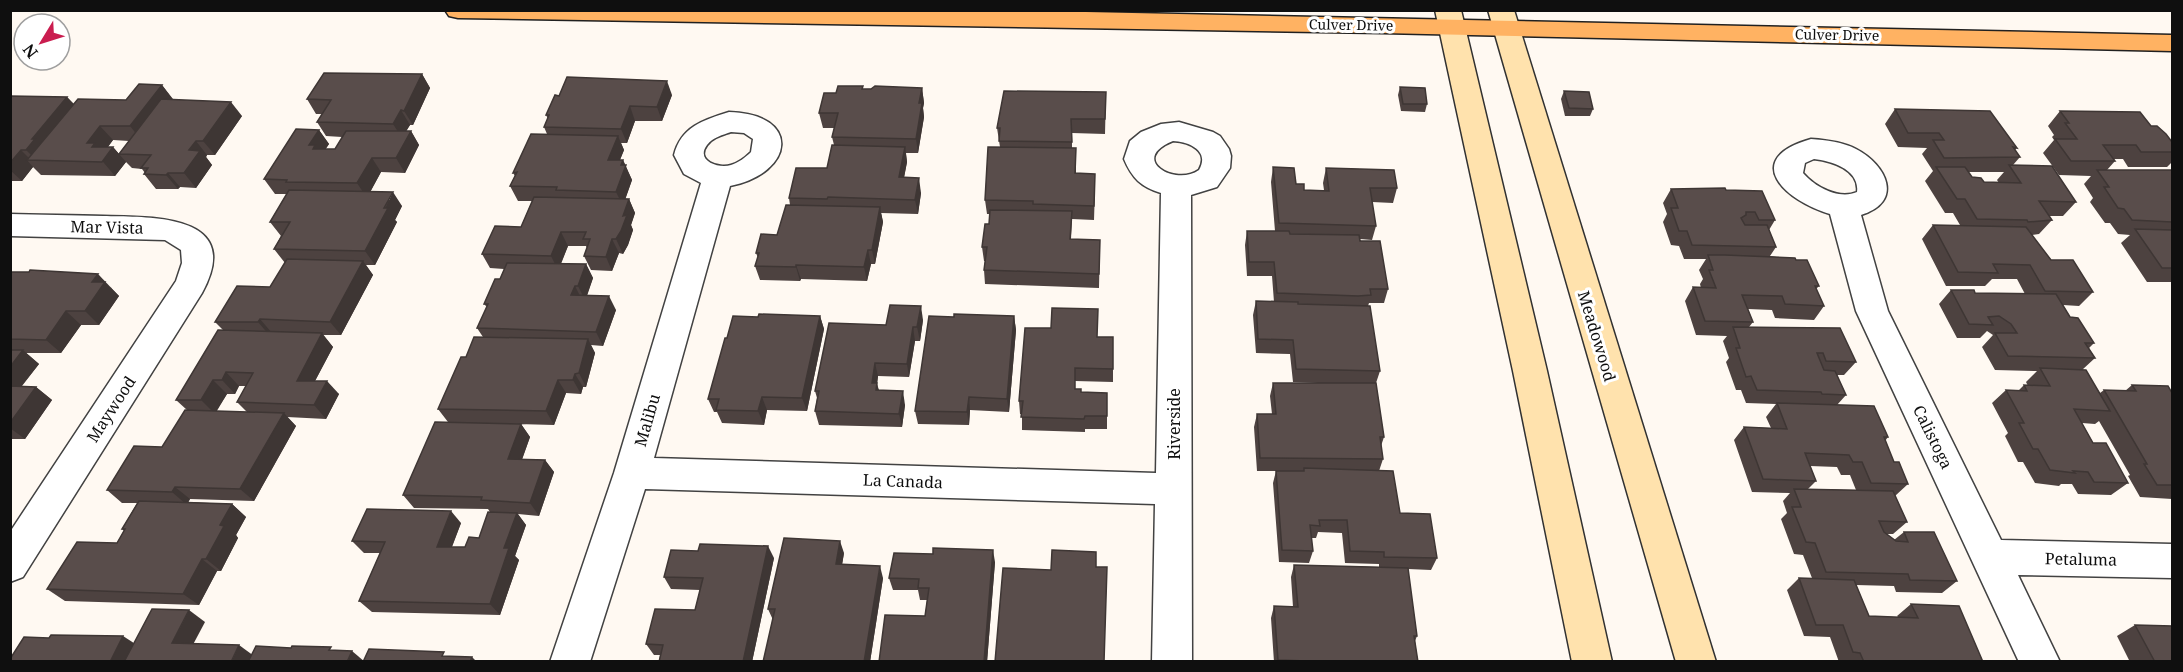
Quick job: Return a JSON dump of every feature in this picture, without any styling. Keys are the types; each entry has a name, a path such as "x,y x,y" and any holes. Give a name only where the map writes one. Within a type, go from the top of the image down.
{"main road":[{"name":"Culver Drive","path":"458,10 1503,19 2172,42"},
{"path":"1451,19 1592,662"},
{"name":"Meadowood","path":"1503,19 1696,662"}],"street":[{"name":"Malibu","path":"570,662 632,473 718,177"},
{"name":"Riverside","path":"1172,662 1176,187"},
{"name":"Calistoga","path":"1843,206 1872,310 2040,662"},
{"name":"Mar Vista","path":"10,225 166,229 186,235 197,247"},
{"name":"Maywood","path":"10,566 191,284 199,264 197,247"},
{"name":"La Canada","path":"632,473 1173,489"},
{"name":"Petaluma","path":"1990,557 2172,561"}],"building":[{"path":"324,73 422,74 404,111 401,110 393,124 317,122 331,100 307,99"},
{"path":"567,77 667,81 657,107 630,106 621,129 544,127 549,115 546,115 555,95 559,96"},
{"path":"139,84 162,85 130,126 100,126 87,143 95,143 92,147 113,147 102,162 27,160 78,99 126,100"},
{"path":"838,86 863,86 862,89 871,89 875,86 922,88 916,139 832,137 838,113 819,113 824,93 836,93"},
{"path":"1400,87 1425,88 1427,104 1403,104"},
{"path":"1004,91 1106,92 1105,119 1071,119 1072,142 999,141 1000,128 997,128"},
{"path":"1564,91 1589,92 1593,109 1569,108"},
{"path":"10,96 67,97 32,139 35,139 26,150 21,150 10,163"},
{"path":"161,99 231,102 203,141 196,141 189,150 200,151 184,173 144,174 148,168 141,168 151,155 119,154"},
{"path":"1895,109 1990,111 2017,148 2013,147 2020,157 1944,158 1933,140 1944,140 1939,133 1908,133"},
{"path":"2060,111 2140,112 2151,126 2157,126 2166,134 2172,142 2172,152 2141,152 2136,145 2103,145 2115,161 2071,161 2055,139 2077,139 2065,123 2069,123"},
{"path":"296,129 319,130 309,145 315,145 313,149 335,149 346,131 411,131 396,158 372,158 357,183 286,182 287,180 264,179"},
{"path":"531,134 618,136 608,160 623,160 621,165 626,165 616,192 510,186 517,172 513,173"},
{"path":"832,145 905,147 899,177 919,178 915,200 789,198 796,168 827,168"},
{"path":"988,147 1076,148 1075,173 1095,174 1094,206 985,200"},
{"path":"2009,165 2052,166 2076,202 2039,201 2052,220 2028,222 2027,220 1977,219 1965,199 1957,199 1936,167 1965,167 1972,177 1981,178 1984,182 2021,183"},
{"path":"1273,167 1294,168 1296,184 1304,184 1304,190 1329,191 1326,168 1394,170 1397,188 1370,188 1376,226 1279,223"},
{"path":"2097,170 2172,170 2172,222 2132,220 2124,209 2118,208 2104,187 2109,187"},
{"path":"1725,188 1726,190 1762,191 1775,220 1759,220 1755,212 1746,212 1746,215 1741,218 1745,225 1767,225 1776,247 1692,245 1687,231 1679,231 1671,208 1678,208 1671,189"},
{"path":"289,190 393,192 384,208 388,208 365,251 274,249 290,222 270,222"},
{"path":"534,197 629,199 623,216 627,215 621,231 616,239 612,239 606,257 584,256 590,239 583,239 586,232 561,232 551,256 482,254 495,226 521,227"},
{"path":"786,205 880,207 872,250 868,250 864,267 755,266 761,234 777,235"},
{"path":"990,210 1072,211 1070,239 1100,240 1099,274 984,270 987,247 982,247 985,224 989,224"},
{"path":"1933,225 2026,227 2051,260 2073,260 2093,292 2045,291 2030,265 1993,264 1998,273 1958,272"},
{"path":"2135,229 2172,230 2172,268 2162,268"},
{"path":"1247,231 1359,235 1360,241 1380,241 1388,289 1370,289 1371,295 1358,296 1277,293 1274,262 1249,262"},
{"path":"1708,255 1807,260 1819,286 1815,286 1824,306 1785,304 1782,296 1742,295 1753,322 1705,321 1693,287 1716,288 1709,270 1713,270"},
{"path":"287,259 363,261 330,322 260,319 258,322 215,322 237,286 270,287"},
{"path":"507,263 586,264 578,286 575,286 571,295 609,296 596,332 477,328 488,304 484,304 495,279 500,279"},
{"path":"30,270 98,274 92,282 105,282 85,311 66,311 46,340 10,339 10,272 29,272"},
{"path":"1951,290 1974,290 1975,293 2056,294 2070,317 2078,318 2094,343 2085,343 2095,358 2008,356 1995,333 2017,333 2011,324 1999,316 1988,317 1993,325 1969,324"},
{"path":"1256,301 1370,306 1380,371 1296,369 1293,340 1258,339"},
{"path":"890,305 921,306 917,327 913,327 907,364 875,363 872,383 877,383 876,390 903,391 899,414 815,411 819,391 815,391 829,323 886,325"},
{"path":"1052,308 1098,309 1097,337 1113,337 1113,369 1075,368 1075,389 1081,389 1081,392 1107,393 1107,416 1085,416 1084,419 1021,417 1023,401 1019,401 1025,328 1051,328"},
{"path":"759,314 820,316 802,398 762,397 758,411 716,410 719,399 708,399 733,316 758,317"},
{"path":"954,314 1014,316 1007,399 969,397 967,412 915,411 929,316 954,317"},
{"path":"1733,327 1840,328 1856,362 1826,361 1823,353 1817,353 1824,370 1835,371 1846,395 1757,390 1751,376 1746,377 1736,348 1740,348"},
{"path":"218,330 322,333 297,381 327,381 314,405 237,402 253,373 226,372 222,380 213,380 201,400 176,400"},
{"path":"474,337 588,339 579,373 575,374 573,380 558,380 546,411 438,409 461,357 466,357"},
{"path":"10,350 23,350 10,367"},
{"path":"2040,368 2086,370 2110,411 2074,409 2093,443 2106,443 2128,483 2094,482 2088,472 2050,470 2038,449 2033,449 2019,423 2024,423 2006,390 2027,391 2024,385 2050,386"},
{"path":"1273,383 1376,383 1384,437 1380,437 1383,459 1260,458 1257,414 1276,414"},
{"path":"2132,385 2168,386 2172,393 2172,485 2157,485 2104,390 2136,391"},
{"path":"10,386 36,387 10,423"},
{"path":"1777,403 1874,406 1888,437 1884,437 1894,462 1899,462 1908,484 1871,483 1862,462 1853,462 1849,455 1805,453 1816,481 1763,479 1744,427 1787,429"},
{"path":"185,410 284,413 240,489 175,487 172,492 107,490 134,446 162,447"},
{"path":"435,422 521,424 508,459 545,460 530,503 481,500 482,497 403,495"},
{"path":"1304,468 1393,471 1400,513 1430,514 1437,558 1384,557 1384,552 1350,551 1347,520 1319,520 1320,526 1310,525 1313,551 1282,550 1276,471 1304,471"},
{"path":"1794,489 1893,491 1907,522 1879,521 1884,532 1896,541 1908,542 1904,532 1934,532 1957,581 1910,580 1908,574 1826,572 1815,543 1806,542 1792,507 1801,507"},
{"path":"139,501 232,504 220,525 224,526 206,559 202,559 183,594 47,589 77,542 117,543 125,529 122,529"},
{"path":"367,509 451,511 437,547 465,547 469,537 479,538 488,512 517,513 504,548 509,548 490,604 359,601 385,542 352,541"},
{"path":"784,538 840,541 836,564 880,566 864,662 763,662 775,609 768,609"},
{"path":"700,544 768,546 743,662 659,662 663,645 646,644 655,609 695,610 703,578 664,577 671,550 698,551"},
{"path":"933,548 993,550 984,662 879,662 885,615 925,616 929,588 918,588 919,579 889,578 894,553 933,554"},
{"path":"1052,550 1096,552 1096,567 1107,567 1104,662 995,662 1003,568 1051,570"},
{"path":"1294,565 1408,568 1418,662 1278,660 1274,606 1298,607"},
{"path":"1799,578 1854,580 1869,616 1918,618 1911,604 1959,606 1983,662 1864,662 1860,653 1853,652 1843,625 1816,625"},
{"path":"152,609 189,610 172,643 239,645 231,662 124,662"},
{"path":"2135,625 2172,626 2172,662 2155,662"},
{"path":"51,635 123,636 110,662 10,662 24,637 49,638"},
{"path":"256,646 331,647 329,650 352,651 347,662 248,662"},
{"path":"369,649 444,652 442,656 472,657 470,662 363,662"}]}
